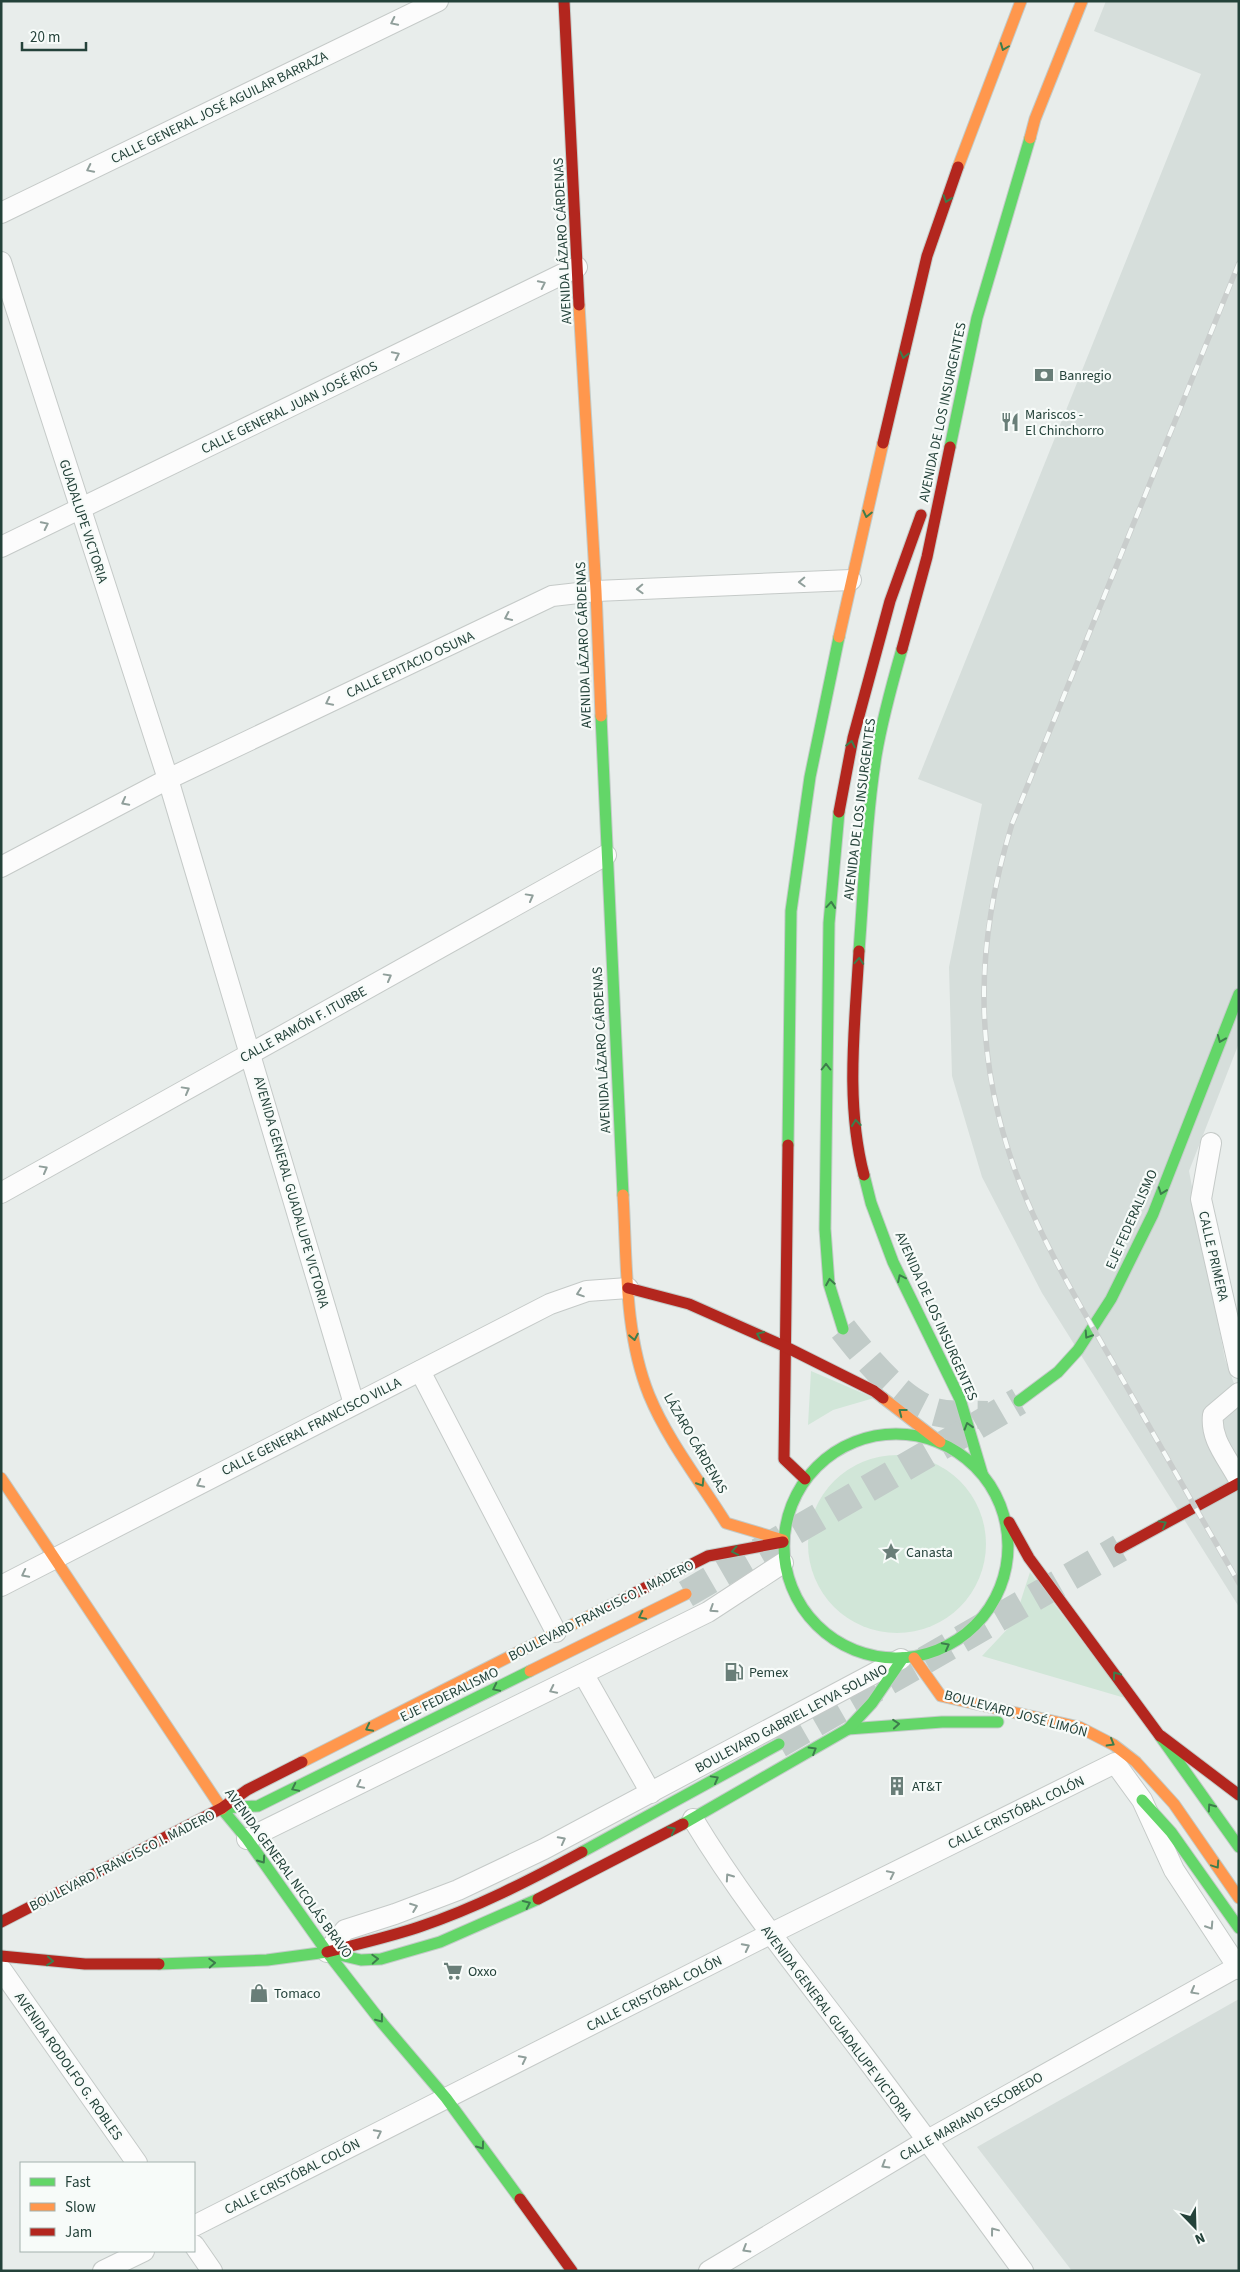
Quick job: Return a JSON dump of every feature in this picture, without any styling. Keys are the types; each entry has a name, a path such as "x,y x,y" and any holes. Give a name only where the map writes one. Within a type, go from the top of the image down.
{"main road":[{"name":"AVENIDA LÁZARO CÁRDENAS","path":"564,1 596,591 606,855 628,1288"},
{"path":"805,1479 784,1459 784,1346 791,911 810,777 851,580 927,256 968,140 1021,1"},
{"name":"AVENIDA DE LOS INSURGENTES","path":"982,1473 960,1399 894,1262 872,1203 861,1165 855,1118 853,1054 865,863 876,758 884,716 924,566 977,318 1035,119 1082,1"},
{"path":"843,1329 829,1284 825,1229 829,923 840,798 852,738 890,600 956,417"},
{"name":"EJE FEDERALISMO","path":"1019,1401 1058,1372 1078,1350 1111,1300 1154,1214 1239,994"},
{"path":"628,1288 689,1304 784,1346 874,1390 940,1442 963,1455 982,1473 995,1491 1028,1558 1063,1601 1239,1847"},
{"name":"LÁZARO CÁRDENAS","path":"628,1288 632,1330 639,1361 656,1408 665,1424 726,1522 783,1541"},
{"path":"940,1442 904,1434 866,1437 832,1453 805,1479 789,1509 783,1541 783,1563 792,1593 809,1620 833,1641 862,1654 888,1659 908,1658 945,1648 972,1630 992,1605 1005,1575 1009,1543 1004,1511"},
{"path":"1120,1548 1237,1477"},
{"name":"AVENIDA GENERAL NICOLÁS BRAVO","path":"1,1478 222,1808 247,1839 327,1952 383,2024 446,2098 572,2271"},
{"name":"BOULEVARD FRANCISCO I. MADERO","path":"1,1922 222,1808 247,1790 708,1556 783,1541"},
{"name":"EJE FEDERALISMO","path":"222,1808 258,1806 686,1594"},
{"name":"BOULEVARD JOSÉ LIMÓN","path":"908,1658 941,1696 1087,1730 1115,1745 1137,1761 1158,1783 1185,1818 1239,1898"},
{"name":"BOULEVARD GABRIEL LEYVA SOLANO","path":"1,1956 85,1964 188,1964 267,1960 327,1952 361,1960 381,1959 440,1942 556,1891 693,1819 848,1729 872,1703 908,1658"},
{"path":"848,1729 972,1720 1015,1723 1044,1720"},
{"path":"1161,1736 1239,1795"},
{"path":"327,1952 419,1927 461,1911 534,1878 779,1744"},
{"path":"1142,1800 1176,1840 1239,1928"}],"street":[{"name":"CALLE GENERAL JOSÉ AGUILAR BARRAZA","path":"1,212 433,2"},
{"name":"GUADALUPE VICTORIA","path":"1,262 168,779"},
{"name":"CALLE GENERAL JUAN JOSÉ RÍOS","path":"1,547 577,267"},
{"name":"CALLE EPITACIO OSUNA","path":"1,868 168,779 552,596 596,591 851,580"},
{"name":"AVENIDA GENERAL GUADALUPE VICTORIA","path":"168,779 354,1404"},
{"name":"CALLE RAMÓN F. ITURBE","path":"1,1193 606,855"},
{"name":"CALLE PRIMERA","path":"1211,1143 1201,1199 1239,1368"},
{"name":"CALLE GENERAL FRANCISCO VILLA","path":"1,1586 550,1304 587,1291 628,1288"},
{"path":"420,1371 556,1632"},
{"path":"1237,1477 1216,1441 1212,1428 1213,1415 1239,1393"},
{"path":"247,1839 584,1675 708,1612 783,1563"},
{"name":"BOULEVARD GABRIEL LEYVA SOLANO","path":"327,1952 345,1930 395,1914 458,1890 544,1849 908,1658"},
{"path":"584,1675 651,1793"},
{"name":"CALLE CRISTÓBAL COLÓN","path":"195,2225 770,1934 1115,1763 1142,1800"},
{"path":"1142,1800 1174,1870 1238,1968"},
{"name":"AVENIDA GENERAL GUADALUPE VICTORIA","path":"693,1819 723,1868 770,1934 1023,2271"},
{"name":"CALLE MARIANO ESCOBEDO","path":"708,2271 926,2141 1238,1968"},
{"name":"AVENIDA RODOLFO G. ROBLES","path":"1,1969 135,2162"},
{"path":"195,2246 212,2271"},
{"path":"103,2271 142,2252"}],"shaded area":[{"path":"1106,1 1239,1 1239,1043 1189,1171 1225,1359 1239,1397 1239,1607 1042,1293 982,1177 952,1076 949,967 982,804 918,779 1201,74 1094,31"},
{"path":"1239,1999 1239,2271 1072,2271 977,2147"}],"green space":[{"path":"811,1371 874,1398 833,1410 808,1425"},
{"path":"888,1455 906,1455 939,1465 954,1475 966,1487 976,1502 982,1518 986,1544 982,1570 976,1586 966,1601 954,1613 939,1623 923,1629 906,1633 888,1633 855,1623 840,1613 828,1601 818,1586 812,1570 808,1553 808,1535 818,1502 828,1487 840,1475 855,1465 871,1459"},
{"path":"1030,1572 1125,1698 982,1656 1014,1622"}],"tunnel":[{"path":"843,1329 886,1379 899,1391 926,1409 940,1413 987,1415"},
{"path":"686,1594 1019,1401"},
{"path":"779,1744 1120,1548"}],"railway":[{"path":"1239,263 1012,824 991,912 984,999 986,1042 992,1085 1002,1129 1026,1198 1049,1248 1075,1297 1239,1583"}],"traffic: fast":[{"path":"950,447 977,318 1030,138"},
{"path":"788,1145 791,911 810,777 839,637"},
{"path":"859,951 868,829 876,756 884,716 902,649"},
{"path":"601,716 623,1195"},
{"path":"839,812 829,923 825,1229 829,1284 843,1329"},
{"path":"1019,1401 1058,1372 1078,1350 1111,1299 1153,1214 1239,994"},
{"path":"864,1175 871,1203 893,1262 960,1399 982,1473"},
{"path":"885,1434 907,1434 939,1442 958,1452 976,1466 990,1484 1004,1513 1008,1546 1004,1579 1000,1589 990,1608 976,1626 958,1640 929,1654 907,1658 885,1658 853,1650 834,1640 816,1626 802,1608 788,1579 784,1557 784,1535 792,1503 802,1484 816,1466 834,1452 863,1438 885,1434"},
{"path":"683,1824 848,1729 872,1703 903,1658"},
{"path":"222,1808 258,1806 530,1671"},
{"path":"848,1729 942,1722 998,1722"},
{"path":"1160,1736 1239,1847"},
{"path":"582,1852 779,1744"},
{"path":"1142,1800 1171,1832 1239,1928"},
{"path":"222,1809 247,1839 327,1952 383,2024 446,2098 520,2199"},
{"path":"159,1964 267,1960 327,1952 361,1960 381,1959 440,1942 538,1899"}],"traffic: slow":[{"path":"958,167 1021,1"},
{"path":"1030,138 1035,119 1082,1"},
{"path":"579,305 596,591 601,716"},
{"path":"839,637 883,443"},
{"path":"623,1195 626,1271 631,1322 635,1347 649,1395 675,1445 726,1523 783,1540"},
{"path":"883,1398 940,1442"},
{"path":"1,1478 222,1809"},
{"path":"530,1671 686,1594"},
{"path":"302,1762 607,1607"},
{"path":"914,1658 941,1696 1079,1727 1114,1745 1136,1762 1174,1804 1239,1898"}],"traffic: jam":[{"path":"564,1 579,305"},
{"path":"883,443 927,256 958,167"},
{"path":"902,649 927,557 950,447"},
{"path":"839,812 853,738 890,601 921,515"},
{"path":"859,951 853,1092 858,1148 864,1175"},
{"path":"788,1145 784,1459 805,1479"},
{"path":"628,1288 689,1304 784,1346 874,1391 883,1398"},
{"path":"1120,1548 1239,1483"},
{"path":"1009,1522 1029,1558 1160,1736"},
{"path":"607,1607 708,1556 783,1542"},
{"path":"1161,1736 1239,1795"},
{"path":"1,1922 222,1808 247,1790 302,1762"},
{"path":"538,1899 683,1824"},
{"path":"327,1952 419,1927 461,1911 502,1893 582,1852"},
{"path":"1,1956 85,1964 159,1964"},
{"path":"520,2199 572,2271"}],"place":[{"name":"Banregio","path":"1044,375"},
{"name":"Mariscos - El Chinchorro","path":"1010,422"},
{"name":"Canasta","path":"891,1552"},
{"name":"Pemex","path":"734,1672"},
{"name":"AT&T","path":"897,1786"},
{"name":"Oxxo","path":"453,1971"},
{"name":"Tomaco","path":"259,1993"}]}
